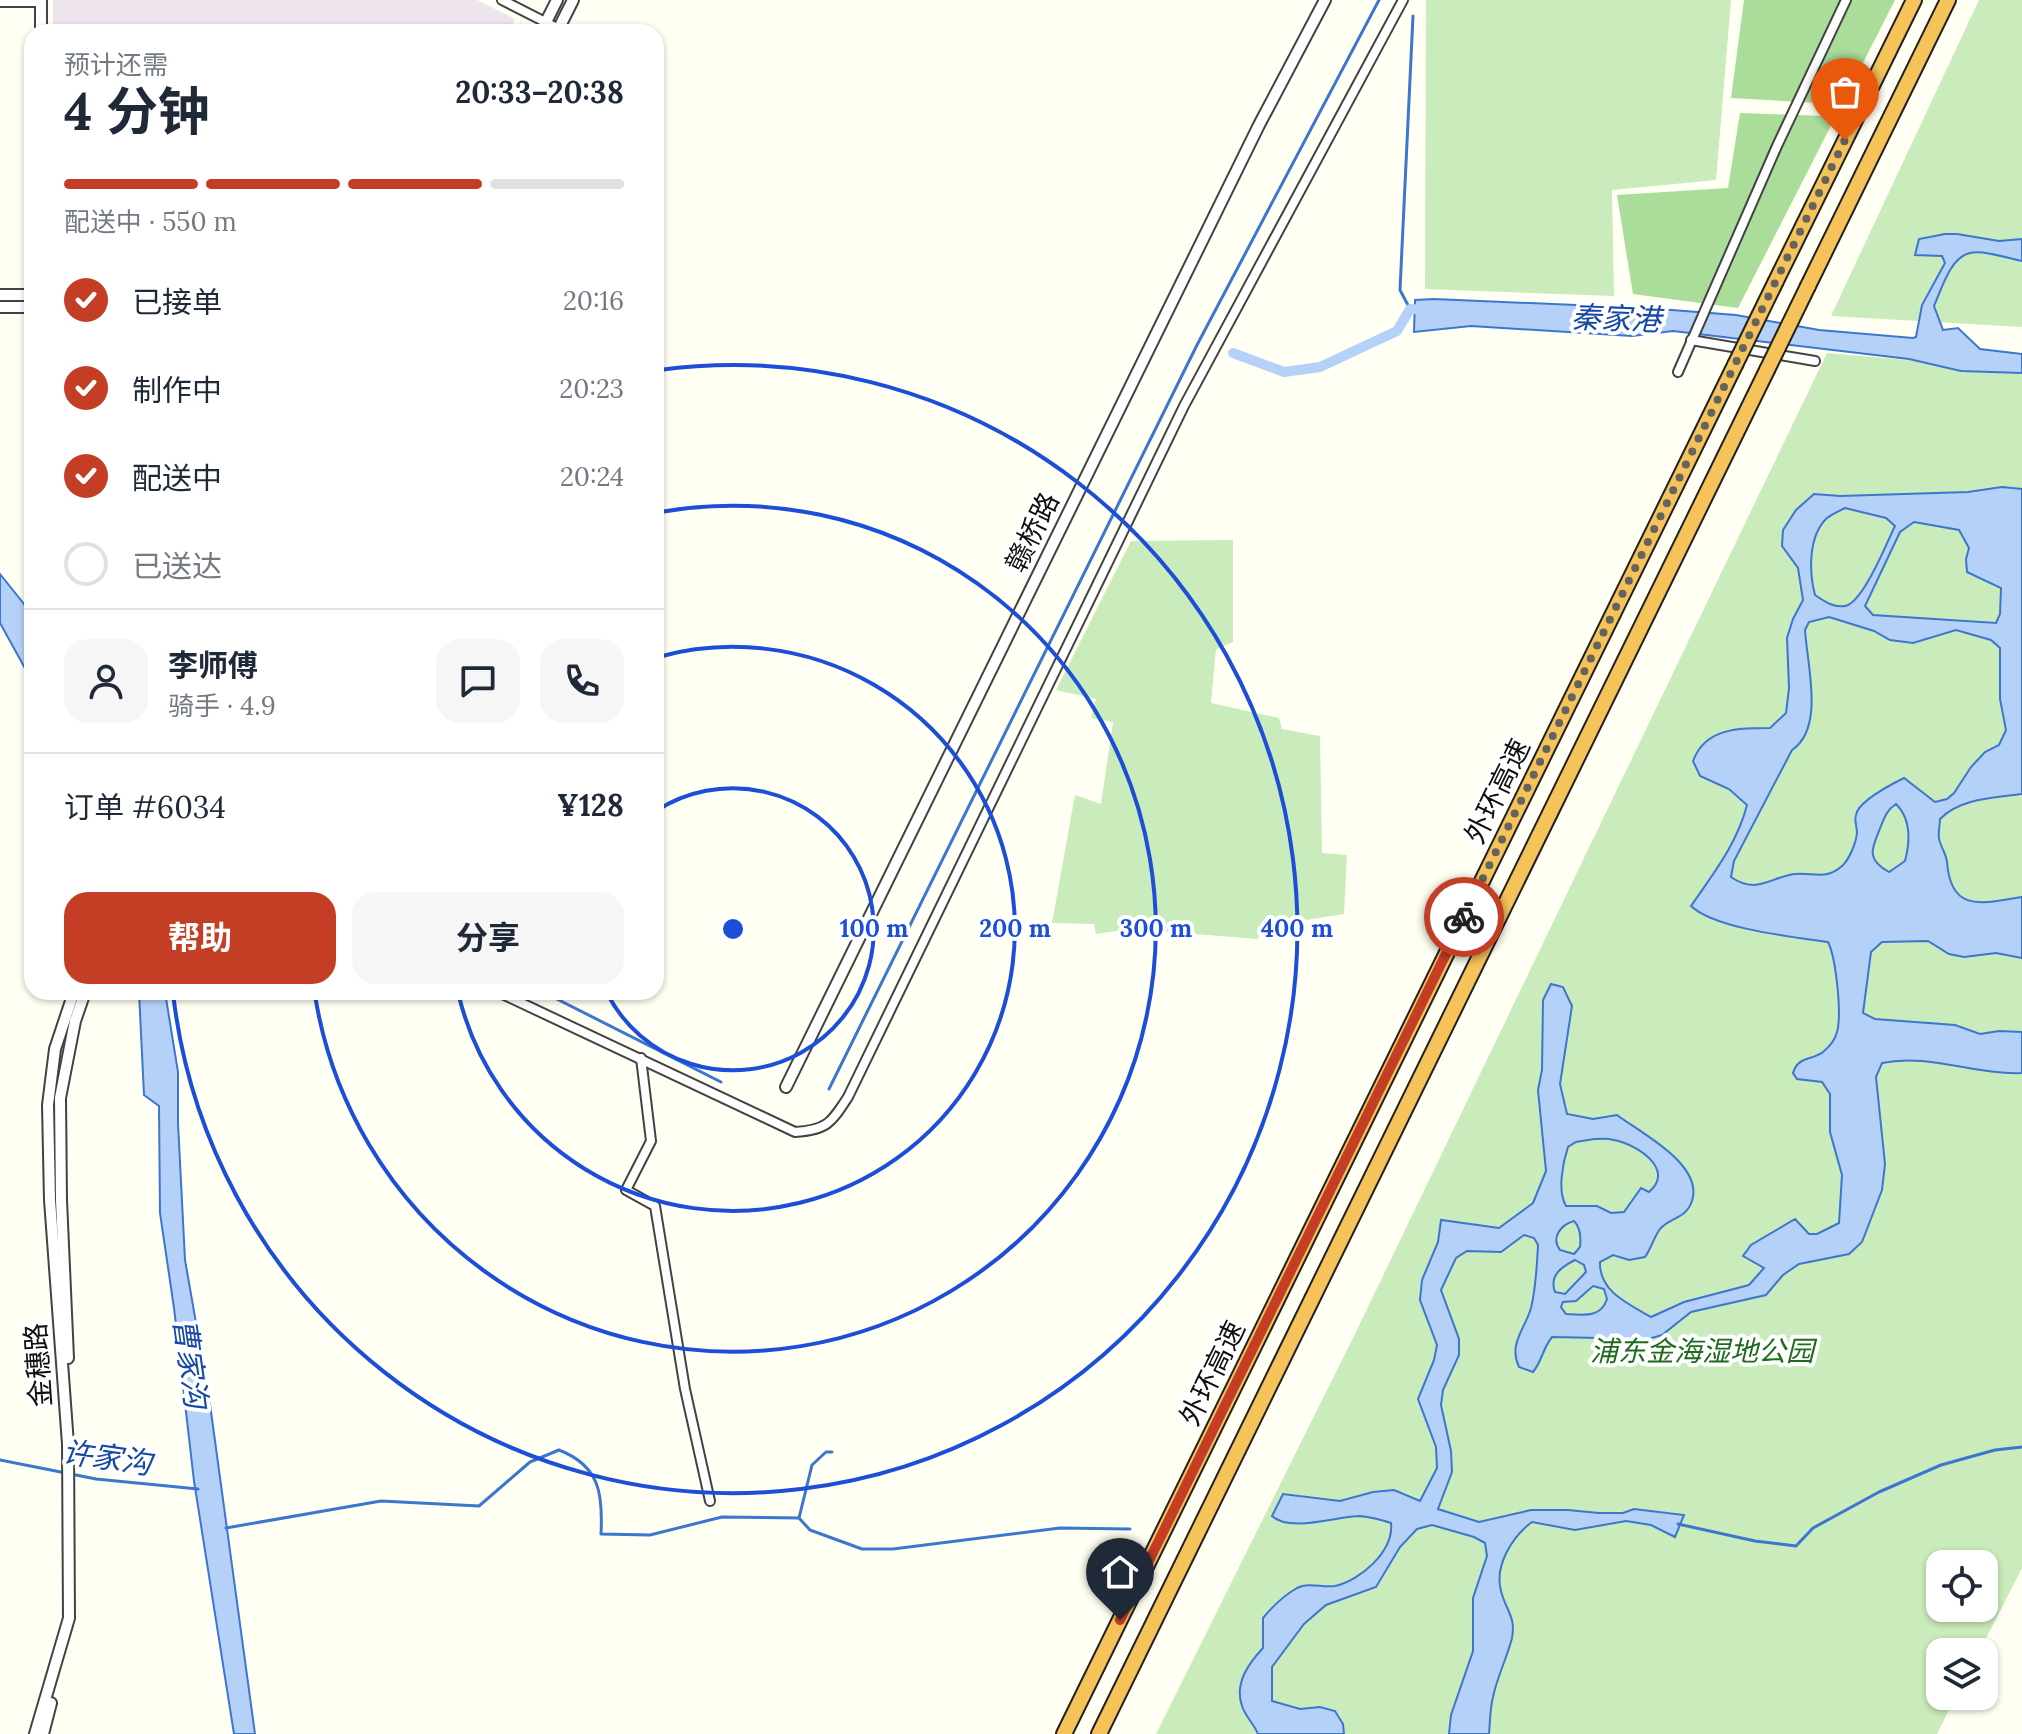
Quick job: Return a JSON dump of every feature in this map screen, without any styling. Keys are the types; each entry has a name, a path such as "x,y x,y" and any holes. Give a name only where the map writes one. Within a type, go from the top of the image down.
{"highway":[{"name":"外环高速","path":"1064,1734 1914,0"},
{"name":"外环高速","path":"1099,1734 1948,0"}],"street":[{"path":"502,0 538,24"},
{"path":"545,24 557,0"},
{"path":"561,24 573,0"},
{"name":"赣桥路","path":"786,1087 1259,125 1325,0"},
{"path":"515,1000 795,1132 819,1131 832,1121 848,1097 1184,406 1403,0"},
{"path":"1678,372 1777,146 1846,0"},
{"path":"0,2 41,1 41,24"},
{"path":"0,295 24,295"},
{"path":"0,307 24,307"},
{"path":"1692,338 1815,361"},
{"name":"金穗路","path":"70,1445 50,1200 48,1105 55,1049 71,1000"},
{"name":"金穗路","path":"35,1734 69,1618 70,1445 60,1098 68,1050 83,1000"},
{"path":"641,1058 651,1141 626,1190 655,1206 685,1389 710,1501"},
{"name":"金穗路","path":"43,1734 75,1618 70,1487"}],"shaded area":[{"path":"53,0 477,0 515,19 513,24 53,24"}],"green space":[{"path":"1426,0 1731,0 1716,180 1612,190 1614,296 1425,289"},
{"path":"1744,0 1895,0 1738,308 1633,294 1617,195 1728,188 1740,113 1824,116 1834,104 1731,98"},
{"path":"1979,0 2022,0 2022,327 1831,316"},
{"name":"浦东金海湿地公园","path":"1827,353 2022,370 2022,1568 1998,1615 1998,1550 1926,1550 1926,1622 1994,1622 1986,1638 1926,1638 1926,1710 1949,1710 1937,1734 1156,1734 1355,1334"},
{"path":"1233,540 1233,642 1216,649 1211,703 1279,718 1282,729 1320,736 1322,853 1347,855 1344,914 1261,927 1258,939 1131,929 1096,934 1094,924 1052,923 1075,795 1101,804 1113,722 1091,718 1096,699 1056,690 1131,541"}],"water":[{"path":"1945,234 1999,241 2022,239 2022,261 1982,253 1963,256 1947,275 1934,306 1943,330 1958,328 1980,349 2022,354 2022,373 1961,371 1909,359 1673,331 1632,336 1471,326 1414,332 1415,300 1434,299 1736,315 1819,330 1913,338 1916,337 1922,305 1945,263 1942,256 1915,255 1919,239"},
{"path":"2002,487 2022,489 2022,794 1978,800 1957,807 1940,819 1939,838 1950,879 1962,898 1982,902 2022,897 2022,958 1996,953 1964,957 1949,954 1928,941 1882,942 1871,952 1863,1013 1875,1019 1955,1025 1980,1034 2022,1032 2022,1073 1934,1062 1882,1063 1876,1077 1885,1164 1882,1190 1862,1242 1849,1254 1799,1264 1783,1275 1766,1295 1691,1312 1662,1335 1648,1339 1552,1337 1533,1372 1519,1367 1516,1344 1531,1308 1535,1285 1538,1245 1534,1238 1524,1235 1501,1252 1467,1251 1456,1258 1441,1290 1459,1339 1459,1355 1443,1390 1441,1405 1451,1451 1452,1472 1438,1509 1479,1522 1531,1510 1623,1513 1634,1509 1684,1515 1675,1537 1651,1525 1626,1521 1575,1530 1532,1522 1525,1528 1512,1543 1500,1571 1501,1591 1513,1630 1493,1697 1489,1734 1449,1734 1451,1715 1473,1651 1473,1598 1487,1556 1485,1543 1432,1525 1417,1529 1400,1547 1376,1587 1326,1605 1304,1624 1272,1667 1272,1701 1300,1709 1320,1707 1335,1711 1343,1724 1344,1734 1258,1734 1243,1710 1240,1689 1248,1667 1263,1648 1263,1618 1297,1588 1306,1585 1335,1586 1355,1578 1374,1563 1390,1534 1391,1523 1360,1516 1302,1523 1280,1521 1272,1516 1283,1494 1340,1501 1394,1490 1420,1501 1437,1468 1436,1447 1418,1399 1437,1345 1420,1300 1422,1280 1438,1242 1441,1220 1499,1228 1533,1203 1546,1171 1538,1090 1542,1070 1543,1000 1551,984 1563,987 1572,1006 1560,1084 1567,1114 1593,1119 1617,1115 1667,1150 1688,1174 1693,1187 1689,1207 1660,1229 1645,1257 1629,1260 1613,1255 1600,1262 1604,1281 1617,1296 1651,1317 1684,1302 1749,1285 1764,1268 1743,1256 1751,1245 1795,1219 1809,1234 1817,1234 1839,1223 1842,1175 1830,1132 1830,1094 1822,1082 1797,1079 1793,1073 1802,1061 1825,1050 1837,1032 1838,1000 1831,950 1828,942 1736,926 1702,914 1691,906 1731,846 1747,805 1729,789 1700,776 1693,761 1698,750 1714,736 1735,730 1770,728 1786,713 1789,688 1787,638 1803,600 1798,568 1782,546 1783,530 1796,510 1814,494 1968,492","holes":["1845,508 1886,518 1895,526 1874,571 1859,594 1845,606 1829,604 1815,595 1811,565 1813,544 1827,518","1914,522 1959,530 1969,548 1967,572 2001,588 2000,614 1996,623 1873,615 1865,606 1900,532","1829,617 1874,631 1890,640 1913,643 1956,630 1991,640 2000,648 2000,699 2006,730 1999,745 1985,752 1947,799 1935,802 1904,778 1869,799 1856,815 1857,833 1852,851 1836,871 1824,875 1795,874 1748,885 1731,877 1734,861 1792,750 1802,740 1808,727 1812,695 1805,630 1809,622","1896,804 1901,810 1907,824 1908,846 1905,861 1889,872 1876,862 1873,852 1882,822","1594,1139 1623,1142 1642,1152 1656,1166 1656,1183 1649,1192 1641,1188 1624,1212 1611,1213 1597,1206 1566,1206 1561,1185 1568,1147 1576,1142","1574,1221 1579,1230 1580,1247 1574,1254 1560,1250 1557,1245 1558,1232","1575,1260 1584,1265 1586,1272 1565,1294 1555,1292 1554,1286 1555,1277","1593,1286 1604,1289 1607,1299 1601,1310 1585,1315 1566,1314 1561,1307 1563,1302 1576,1301"]},
{"path":"0,574 24,604 24,666 0,623"},
{"name":"曹家沟","path":"139,1000 166,1000 178,1072 185,1260 209,1397 255,1734 234,1734 194,1481 160,1213 159,1106 144,1095"}],"waterway":[{"path":"829,1089 1197,345 1379,0"},
{"path":"1410,309 1400,290 1413,16"},
{"name":"秦家港","path":"1233,353 1284,372 1320,367 1397,331 1410,309 1427,310"},
{"path":"559,1000 721,1082"},
{"path":"1678,1524 1755,1541 1796,1546 1813,1528 1879,1492 1941,1465 1995,1450 2022,1447"},
{"path":"226,1528 381,1501 479,1506 530,1462 559,1450 583,1464 591,1473 601,1506 601,1534 650,1535 722,1517 799,1518 812,1465 826,1452 832,1452"},
{"name":"许家沟","path":"0,1460 96,1479 198,1489"},
{"path":"799,1518 810,1530 862,1549 893,1549 1060,1528 1130,1529"}],"way so far":[{"path":"1464,917 1845,140"}],"route":[{"path":"1120,1620 1464,917"}]}
